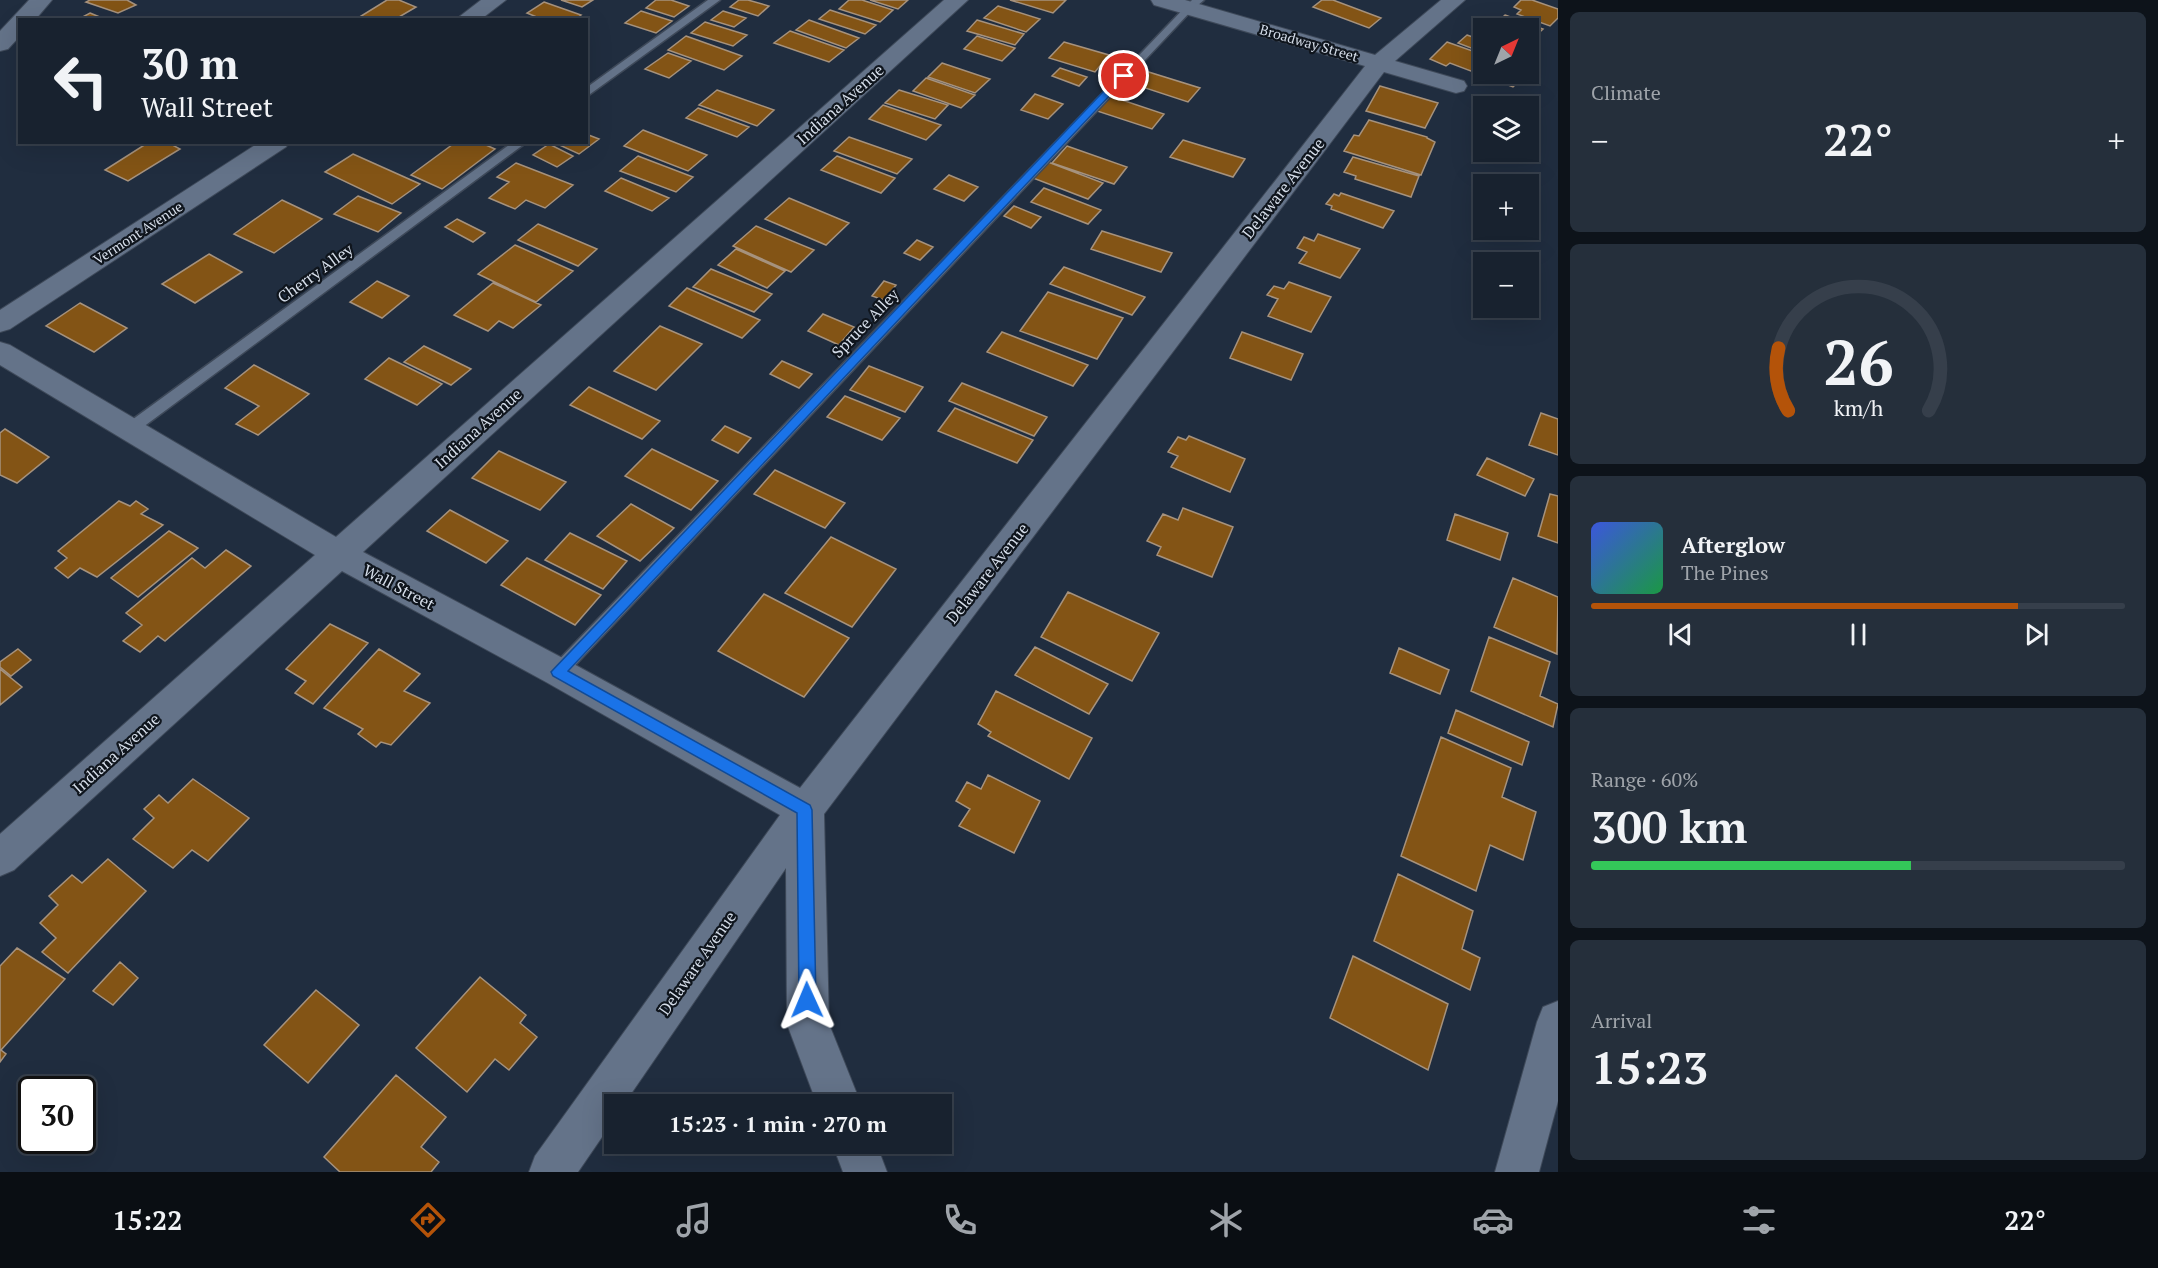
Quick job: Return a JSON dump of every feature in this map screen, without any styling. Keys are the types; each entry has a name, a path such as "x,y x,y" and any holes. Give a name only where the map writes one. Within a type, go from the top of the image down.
{"street":[{"path":"25,18 41,0"},
{"path":"468,18 495,0"},
{"name":"Indiana Avenue","path":"0,858 337,553 957,0"},
{"name":"Broadway Street","path":"1161,0 1194,4 1456,86"},
{"name":"Delaware Avenue","path":"551,1172 805,810 1379,63 1454,0"},
{"path":"0,44 18,25"},
{"name":"Vermont Avenue","path":"0,323 274,144"},
{"name":"Wall Street","path":"0,352 337,553 558,672 805,810"},
{"path":"805,810 808,1024 835,1094"},
{"path":"1517,1172 1558,1022"},
{"path":"858,1154 865,1172"}],"lane":[{"path":"588,93 715,0"},
{"name":"Spruce Alley","path":"558,672 1194,4"},
{"name":"Cherry Alley","path":"130,429 518,144"}],"building":[{"path":"90,0 127,0 136,5 118,13 86,2"},
{"path":"387,0 399,0 416,7 397,18 358,18"},
{"path":"561,0 593,0 582,7"},
{"path":"656,0 671,0 689,6 674,17 646,8"},
{"path":"739,0 769,6 758,16 730,7"},
{"path":"849,0 862,0 893,10 880,22 839,9"},
{"path":"870,0 908,0 898,9"},
{"path":"1010,0 1066,0 1053,13"},
{"path":"1322,0 1333,0 1381,18 1369,28 1313,7"},
{"path":"1521,0 1532,0 1558,9 1558,18 1550,26 1539,22 1539,18 1528,18 1517,14 1521,10 1514,7"},
{"path":"544,2 581,15 577,18 539,18 527,13"},
{"path":"998,6 1040,19 1026,32 984,18"},
{"path":"830,10 876,25 865,34 819,19"},
{"path":"641,11 672,21 656,33 625,23"},
{"path":"723,11 746,18 734,27 711,20"},
{"path":"90,13 102,18 81,18"},
{"path":"809,20 859,38 846,48 796,30"},
{"path":"977,20 1024,34 1015,45 967,31"},
{"path":"705,22 747,35 733,46 691,33"},
{"path":"790,31 844,50 829,62 774,43"},
{"path":"1467,35 1473,37 1473,49 1458,43"},
{"path":"686,36 742,56 724,70 668,50"},
{"path":"977,36 1015,48 1002,61 964,49"},
{"path":"1064,42 1109,55 1095,72 1049,58"},
{"path":"1447,42 1473,51 1473,72 1450,63 1446,66 1430,59"},
{"path":"668,53 691,61 669,78 645,69"},
{"path":"942,63 990,79 975,93 928,77"},
{"path":"1060,68 1087,77 1079,86 1052,76"},
{"path":"1139,69 1200,88 1188,102 1127,82"},
{"path":"926,78 975,95 961,108 913,91"},
{"path":"1380,86 1438,103 1425,128 1366,111"},
{"path":"717,90 774,110 757,126 699,105"},
{"path":"899,90 948,105 935,119 885,103"},
{"path":"1035,94 1063,104 1048,119 1021,110"},
{"path":"1110,96 1164,114 1152,129 1097,111"},
{"path":"883,105 941,125 926,140 869,119"},
{"path":"698,108 749,127 737,137 686,118"},
{"path":"1369,120 1427,137 1435,142 1421,175 1344,151 1354,135 1359,136"},
{"path":"643,130 707,155 688,171 624,146"},
{"path":"588,135 599,139 579,154 557,144 588,144"},
{"path":"849,137 912,159 897,174 834,151"},
{"path":"1183,140 1245,159 1233,177 1170,157"},
{"path":"146,144 171,144 180,149 128,181 105,170"},
{"path":"453,144 484,144 495,149 442,189 411,175"},
{"path":"549,144 573,156 557,167 533,155"},
{"path":"1067,146 1127,167 1114,184 1052,163"},
{"path":"353,154 420,184 392,204 325,172"},
{"path":"638,156 693,177 676,192 620,171"},
{"path":"837,156 895,178 881,193 821,170"},
{"path":"1353,157 1419,176 1411,197 1355,179 1356,176 1344,172"},
{"path":"1048,162 1103,183 1088,199 1033,178"},
{"path":"516,163 573,185 545,208 526,200 515,209 489,198 509,182 497,177"},
{"path":"949,175 978,187 964,201 934,189"},
{"path":"621,178 669,198 652,211 605,191"},
{"path":"1044,188 1101,210 1088,224 1031,202"},
{"path":"1341,193 1394,211 1383,228 1331,209 1332,206 1326,204 1334,194 1339,196"},
{"path":"358,196 401,213 378,232 334,214"},
{"path":"789,198 849,223 826,245 765,219"},
{"path":"282,200 322,219 274,253 234,234"},
{"path":"1014,206 1041,217 1031,228 1004,216"},
{"path":"457,219 485,233 473,242 445,227"},
{"path":"538,224 597,249 578,266 518,240"},
{"path":"756,226 814,250 791,272 733,246"},
{"path":"1102,231 1172,253 1161,272 1091,249"},
{"path":"1318,234 1360,249 1340,278 1299,263 1307,252 1297,248 1304,237 1314,241"},
{"path":"917,240 933,247 920,260 904,253"},
{"path":"515,245 573,271 536,302 478,274"},
{"path":"736,249 785,271 767,288 718,265"},
{"path":"209,254 242,272 195,303 162,284"},
{"path":"1064,267 1145,297 1132,315 1050,284"},
{"path":"711,269 772,294 754,312 693,287"},
{"path":"377,281 409,296 382,318 350,302"},
{"path":"884,281 896,285 884,300 872,296"},
{"path":"1289,282 1331,297 1311,332 1268,316 1278,299 1267,295 1274,286 1284,289"},
{"path":"493,283 541,305 513,328 499,321 488,331 454,315"},
{"path":"687,288 760,320 742,338 669,306"},
{"path":"1048,292 1123,318 1097,359 1020,331"},
{"path":"80,303 127,328 94,352 46,326"},
{"path":"823,314 854,327 839,345 808,331"},
{"path":"660,326 702,344 656,390 614,371"},
{"path":"1002,332 1088,365 1073,386 987,352"},
{"path":"1242,332 1303,354 1291,380 1230,358"},
{"path":"424,346 471,369 451,385 404,362"},
{"path":"389,358 442,384 417,405 365,379"},
{"path":"782,361 812,374 799,388 770,374"},
{"path":"254,365 309,394 258,435 236,424 259,406 225,388"},
{"path":"869,366 923,387 905,412 850,390"},
{"path":"962,383 1047,417 1034,436 949,401"},
{"path":"589,387 660,421 642,439 570,405"},
{"path":"845,396 900,418 882,440 827,417"},
{"path":"955,408 1033,440 1017,463 938,431"},
{"path":"1541,413 1558,419 1558,455 1529,445"},
{"path":"725,426 751,438 738,453 712,440"},
{"path":"5,429 49,457 17,483 0,475 0,433"},
{"path":"1189,436 1245,459 1230,492 1171,467 1178,456 1168,452 1178,437 1186,440"},
{"path":"652,449 718,481 691,510 625,476"},
{"path":"499,451 566,482 540,510 472,478"},
{"path":"1487,458 1534,479 1525,496 1477,475"},
{"path":"775,470 845,503 825,528 754,494"},
{"path":"1550,494 1558,496 1558,543 1538,536"},
{"path":"119,501 130,506 136,501 148,509 141,514 163,525 97,577 80,568 68,578 55,568 67,558 58,551"},
{"path":"631,504 674,528 640,561 597,536"},
{"path":"1183,508 1233,527 1212,577 1157,555 1161,547 1147,541 1163,514 1178,520"},
{"path":"450,510 508,541 486,563 427,531"},
{"path":"1455,514 1508,533 1500,560 1447,540"},
{"path":"169,531 198,548 138,597 111,578"},
{"path":"570,533 627,561 603,589 545,560"},
{"path":"831,537 896,569 852,627 785,593"},
{"path":"226,550 251,566 165,641 158,636 140,652 123,641 142,625 126,613 192,558 205,568"},
{"path":"527,558 601,595 575,625 501,585"},
{"path":"1513,578 1558,597 1557,654 1494,627"},
{"path":"1068,592 1159,633 1132,681 1041,637"},
{"path":"764,594 849,638 804,697 718,651"},
{"path":"330,624 368,643 313,704 295,693 306,681 286,669"},
{"path":"1489,637 1550,662 1540,696 1558,704 1553,727 1471,691"},
{"path":"1035,647 1108,684 1089,714 1015,675"},
{"path":"1399,648 1449,670 1440,694 1390,673"},
{"path":"18,649 31,660 11,676 0,667 0,662"},
{"path":"379,649 420,674 404,691 430,703 391,745 381,742 376,747 358,734 363,729 324,708"},
{"path":"0,669 22,687 0,705"},
{"path":"996,691 1092,738 1069,779 988,736 991,732 978,724"},
{"path":"1456,710 1529,742 1522,765 1448,733"},
{"path":"1441,737 1511,768 1502,797 1536,812 1523,860 1490,845 1476,891 1401,856"},
{"path":"988,775 1040,801 1014,853 959,826 970,809 956,801 967,782 981,789"},
{"path":"193,779 249,818 208,861 192,850 173,868 133,839 154,818 144,809 159,795 168,803"},
{"path":"108,859 146,891 68,973 42,952 56,938 40,923 58,905 49,896 72,875 82,883"},
{"path":"1398,874 1473,911 1462,949 1480,958 1470,990 1374,941"},
{"path":"17,948 65,979 1,1050 6,1054 0,1062 0,966"},
{"path":"1353,956 1448,1004 1428,1070 1330,1018"},
{"path":"120,962 138,978 113,1005 93,991"},
{"path":"480,977 526,1015 520,1023 537,1037 509,1070 495,1059 467,1092 416,1048"},
{"path":"316,990 359,1025 308,1083 264,1045"},
{"path":"396,1075 446,1117 421,1147 439,1162 431,1172 340,1172 324,1157"}],"route":[{"path":"807,1000 805,810 558,672 1124,76"}]}
